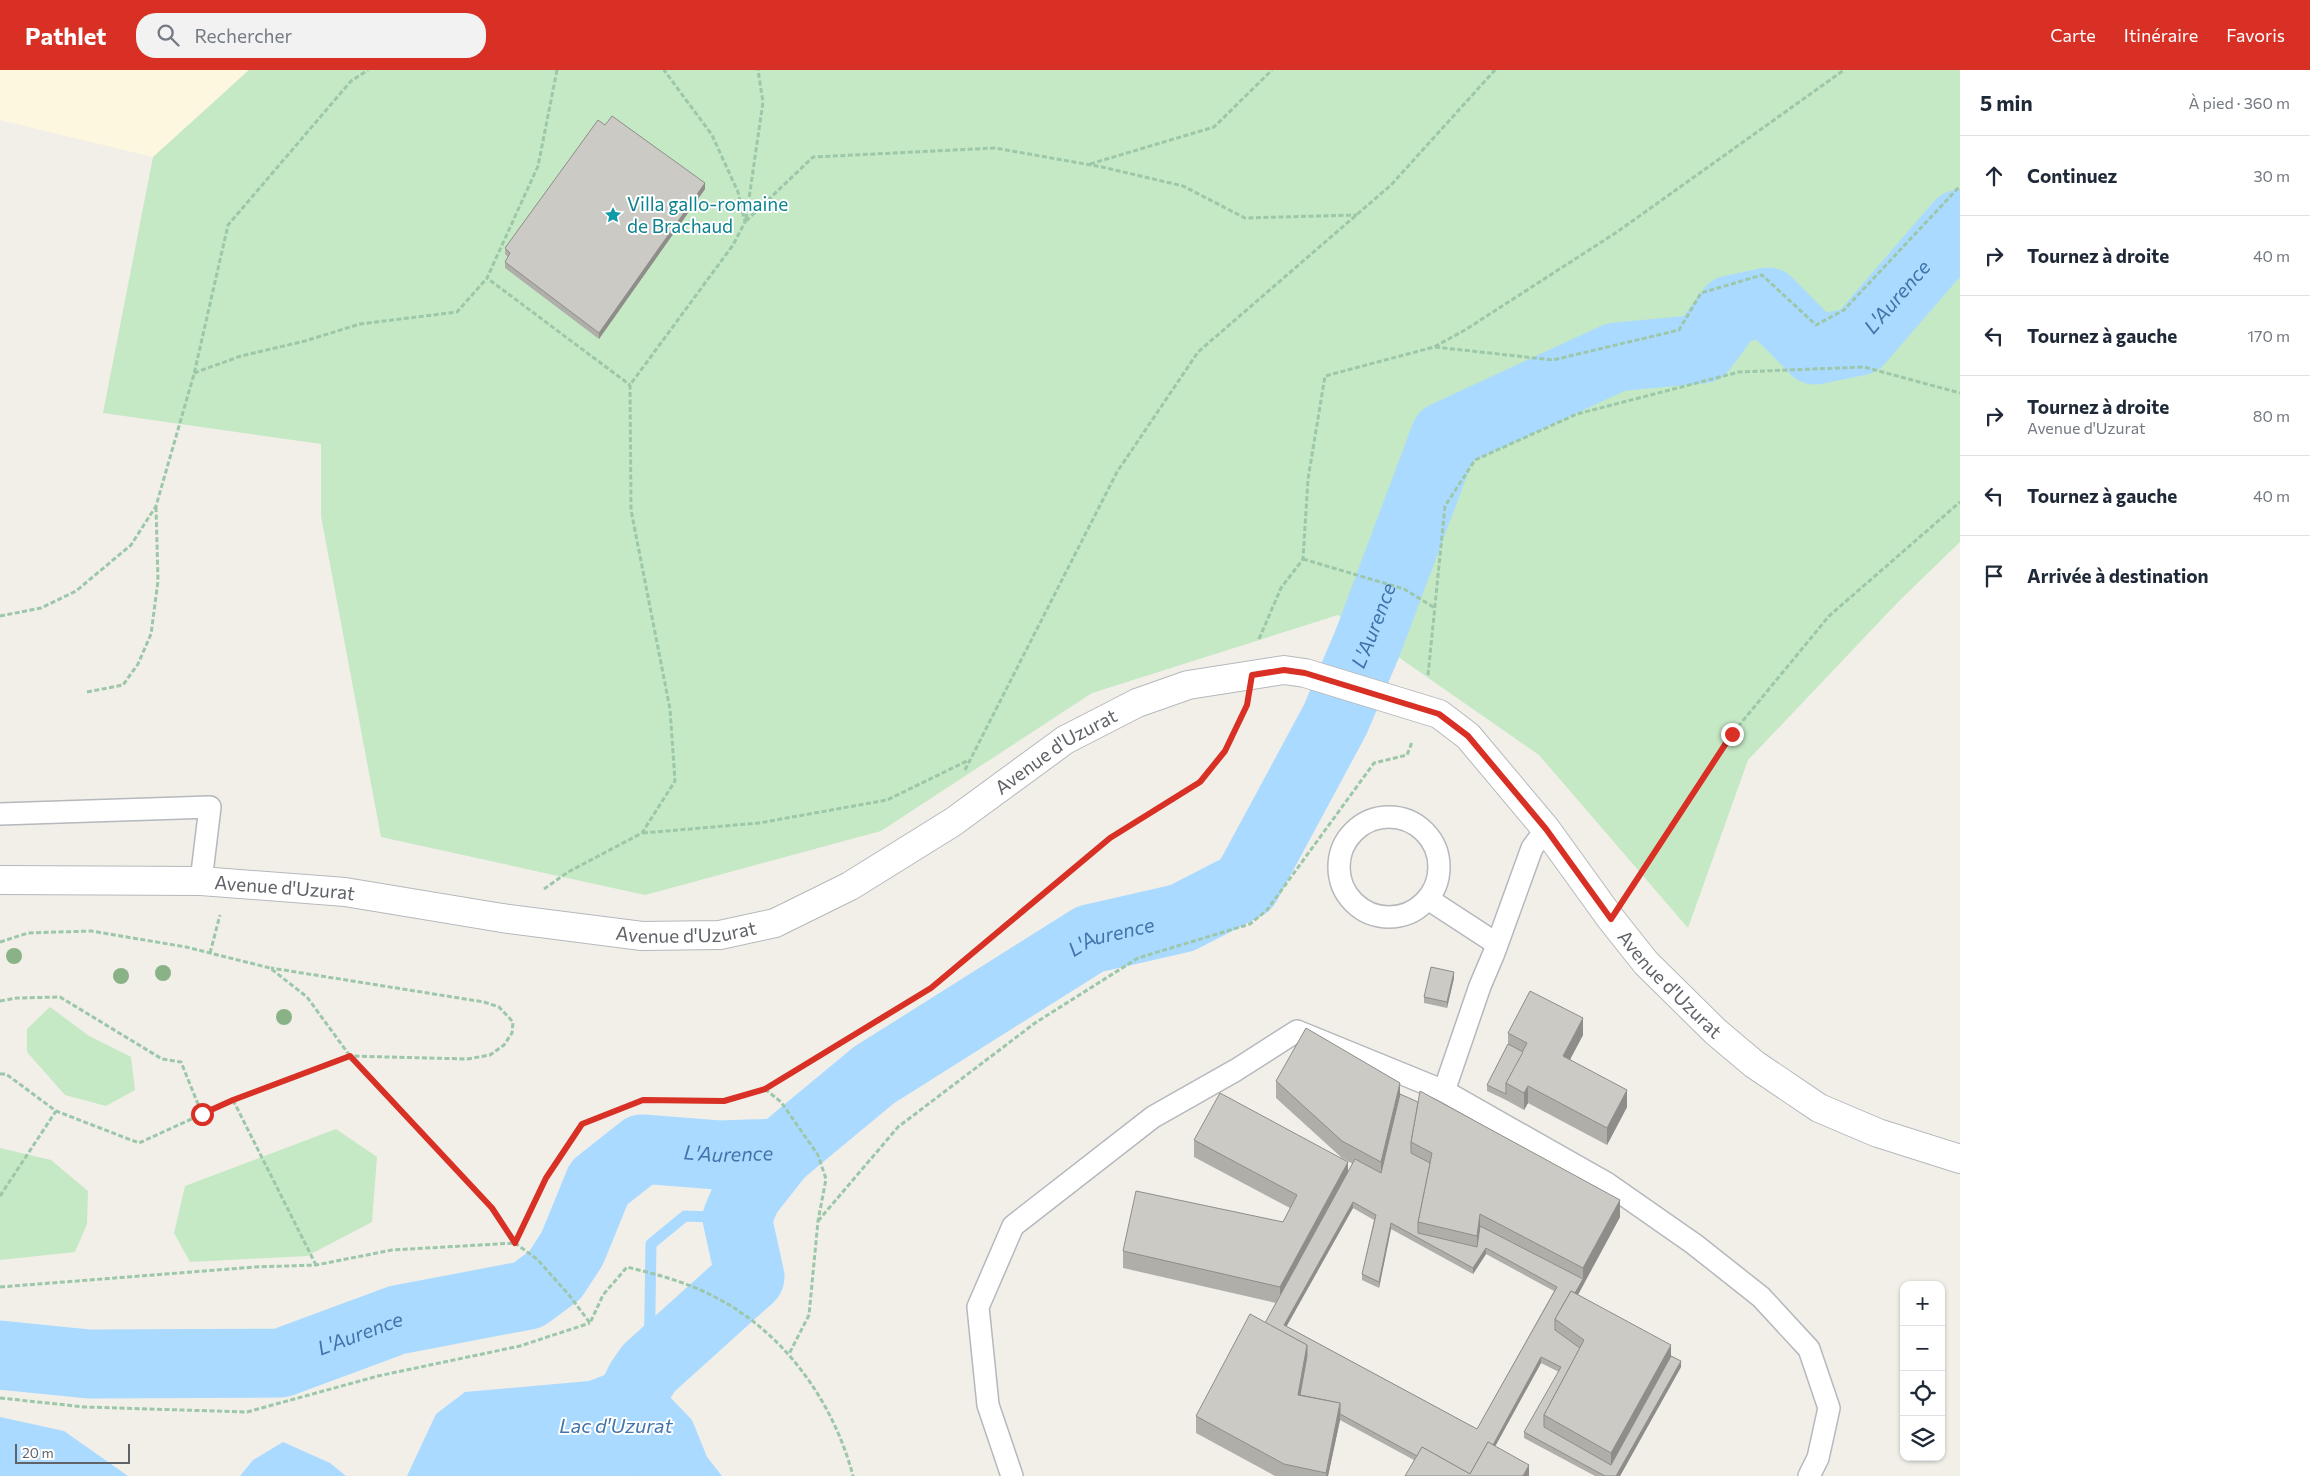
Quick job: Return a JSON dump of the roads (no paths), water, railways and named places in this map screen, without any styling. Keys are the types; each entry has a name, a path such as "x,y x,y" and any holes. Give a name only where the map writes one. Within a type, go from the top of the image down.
{"street":[{"name":"Avenue d'Uzurat","path":"0,880 200,881 345,892 502,918 642,936 729,933 775,923 850,886 953,822 1065,740 1137,703 1188,685 1284,670 1305,673 1439,714 1468,736 1546,829 1611,919 1646,963 1716,1032 1754,1064 1819,1108 1878,1133 1960,1159"}],"lane":[{"path":"0,814 210,807 200,881"},
{"path":"1390,816 1407,820 1421,828 1432,840 1438,854 1439,870 1436,886 1428,899 1416,909 1401,916 1386,917 1370,913 1355,904 1345,890 1339,874 1340,856 1346,840 1358,827 1373,819 1390,816"},
{"path":"1444,1091 1480,986 1532,848 1546,829"},
{"path":"1428,899 1497,944"},
{"path":"1012,1476 988,1404 978,1307 1014,1226 1153,1117 1236,1070 1297,1031 1444,1091 1608,1184 1694,1244 1762,1297 1809,1349 1829,1408 1818,1458 1809,1476"}],"water":[{"name":"Lac d'Uzurat","path":"615,1371 665,1392 692,1420 707,1457 722,1476 407,1476 436,1414 465,1392 589,1381"},
{"path":"0,1417 64,1431 128,1476 0,1476"},
{"path":"283,1442 330,1463 346,1476 240,1476 253,1460"}],"waterway":[{"name":"L'Aurence","path":"0,1355 89,1364 281,1363 397,1320 528,1295 555,1275 572,1249 599,1183 642,1149 718,1155 780,1153 874,1075 1090,939 1182,918 1246,885 1335,720 1368,642 1445,436 1616,357 1702,349 1731,310 1768,302 1815,350 1859,341 1960,224"},
{"path":"594,1476 640,1381 649,1368 750,1277 737,1218 747,1195 780,1153"},
{"path":"649,1368 651,1244 685,1216 737,1218"}],"place":[{"name":"Villa gallo-romaine de Brachaud","path":"613,215"}]}
